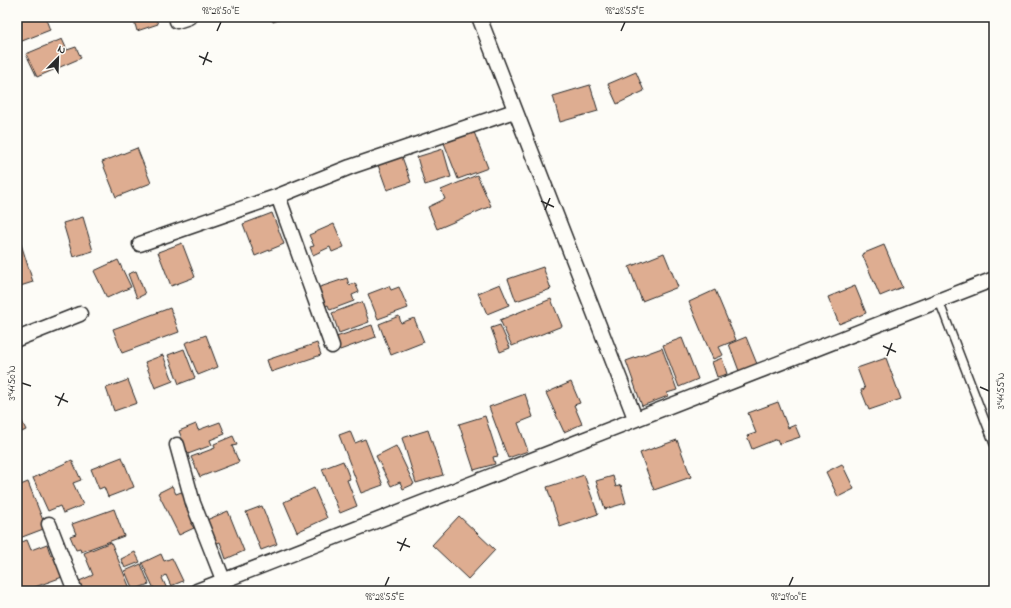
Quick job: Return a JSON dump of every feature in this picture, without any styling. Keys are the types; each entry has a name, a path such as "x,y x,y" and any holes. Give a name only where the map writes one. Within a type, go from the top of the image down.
{"street":[{"path":"479,17 514,111 634,418"},
{"path":"140,244 278,196 350,167 514,111"},
{"path":"278,196 332,346"},
{"path":"197,591 224,582 442,496 634,418 994,279"},
{"path":"17,339 80,314"},
{"path":"177,445 193,503 224,582"},
{"path":"49,524 74,591"}],"lane":[{"path":"939,301 994,444"}],"building":[{"path":"17,17 45,17 50,30 17,43"},
{"path":"133,17 155,17 158,24 137,31"},
{"path":"271,17 287,17 273,22"},
{"path":"62,39 67,50 76,47 81,58 37,77 26,54"},
{"path":"636,72 644,91 617,104 608,84"},
{"path":"590,85 598,111 560,122 553,96"},
{"path":"474,132 488,168 458,179 444,143"},
{"path":"137,148 151,183 116,197 102,162"},
{"path":"443,149 451,177 425,185 417,157"},
{"path":"402,157 411,182 387,190 378,165"},
{"path":"477,175 491,206 437,229 428,207 445,199 441,190"},
{"path":"272,213 284,244 255,256 243,224"},
{"path":"83,217 93,251 73,257 63,223"},
{"path":"334,224 344,247 332,252 330,247 313,255 310,247 314,246 309,235"},
{"path":"182,243 195,277 171,286 158,252"},
{"path":"21,244 33,282 17,287 17,246"},
{"path":"884,245 902,287 880,296 862,254"},
{"path":"664,253 678,287 642,301 629,267"},
{"path":"118,260 131,287 107,298 94,271"},
{"path":"543,267 551,289 516,301 508,279"},
{"path":"136,271 145,294 137,298 128,274"},
{"path":"347,278 349,285 355,283 359,292 352,295 354,301 330,310 328,305 324,307 317,288"},
{"path":"500,284 509,305 487,314 478,293"},
{"path":"389,286 391,290 399,287 408,308 378,319 368,294"},
{"path":"855,286 866,313 839,324 828,297"},
{"path":"715,290 736,340 719,347 723,355 713,359 689,302"},
{"path":"551,299 562,326 512,346 500,320"},
{"path":"362,302 369,322 339,333 332,313"},
{"path":"170,308 179,332 122,353 113,329"},
{"path":"399,316 401,323 414,318 424,342 391,355 379,324"},
{"path":"372,325 376,337 340,350 336,337"},
{"path":"500,325 510,348 500,352 491,328"},
{"path":"206,335 218,367 198,375 185,343"},
{"path":"746,337 757,364 739,371 729,344"},
{"path":"682,338 698,379 679,387 663,345"},
{"path":"317,343 321,355 271,372 267,360"},
{"path":"662,348 677,390 667,393 668,396 642,406 626,361"},
{"path":"184,349 195,378 179,384 168,355"},
{"path":"163,355 173,381 155,388 145,362"},
{"path":"722,358 727,374 717,377 712,362"},
{"path":"886,358 901,399 869,410 861,390 865,389 857,368"},
{"path":"128,380 137,403 114,411 106,388"},
{"path":"571,382 580,403 574,405 582,424 564,432 546,393"},
{"path":"525,394 533,417 518,423 528,451 508,458 489,407"},
{"path":"778,402 788,428 795,425 800,437 779,444 777,439 752,449 747,436 756,433 748,413"},
{"path":"17,411 26,430 17,434"},
{"path":"485,416 498,456 493,457 495,464 474,470 459,424"},
{"path":"220,422 225,434 210,440 212,445 188,454 179,431 196,424 198,430"},
{"path":"428,430 443,475 416,483 402,438"},
{"path":"350,431 355,443 365,439 383,485 361,493 339,435"},
{"path":"233,436 237,445 232,446 239,462 200,477 191,457 215,448 214,444"},
{"path":"677,440 691,477 654,490 640,453"},
{"path":"396,446 414,484 403,489 400,482 391,486 376,456"},
{"path":"122,457 134,487 108,497 104,487 99,489 91,469"},
{"path":"72,460 81,480 73,483 83,505 63,513 60,506 48,511 33,478"},
{"path":"343,461 350,479 347,480 357,506 340,513 322,469"},
{"path":"842,464 854,489 838,497 826,472"},
{"path":"584,475 598,514 560,527 547,487"},
{"path":"613,476 616,487 621,485 626,503 605,509 596,481"},
{"path":"28,482 46,528 17,539 17,483 18,486"},
{"path":"172,486 176,494 184,491 198,521 191,524 194,528 179,535 158,493"},
{"path":"314,488 327,518 297,532 284,502"},
{"path":"262,506 277,544 261,550 246,512"},
{"path":"114,509 124,536 81,552 80,549 76,550 70,536 76,534 72,524"},
{"path":"228,511 244,551 226,559 220,542 213,545 204,521"},
{"path":"459,516 495,550 468,579 432,545"},
{"path":"27,540 31,550 47,544 51,556 56,554 65,576 24,591 18,591 17,544"},
{"path":"111,542 131,591 81,591 77,582 93,575 84,553"},
{"path":"135,552 140,562 125,568 121,559"},
{"path":"161,554 164,561 172,558 183,581 171,586 166,575 162,578 167,589 155,591 142,563"},
{"path":"141,564 149,584 133,590 125,571"}]}
